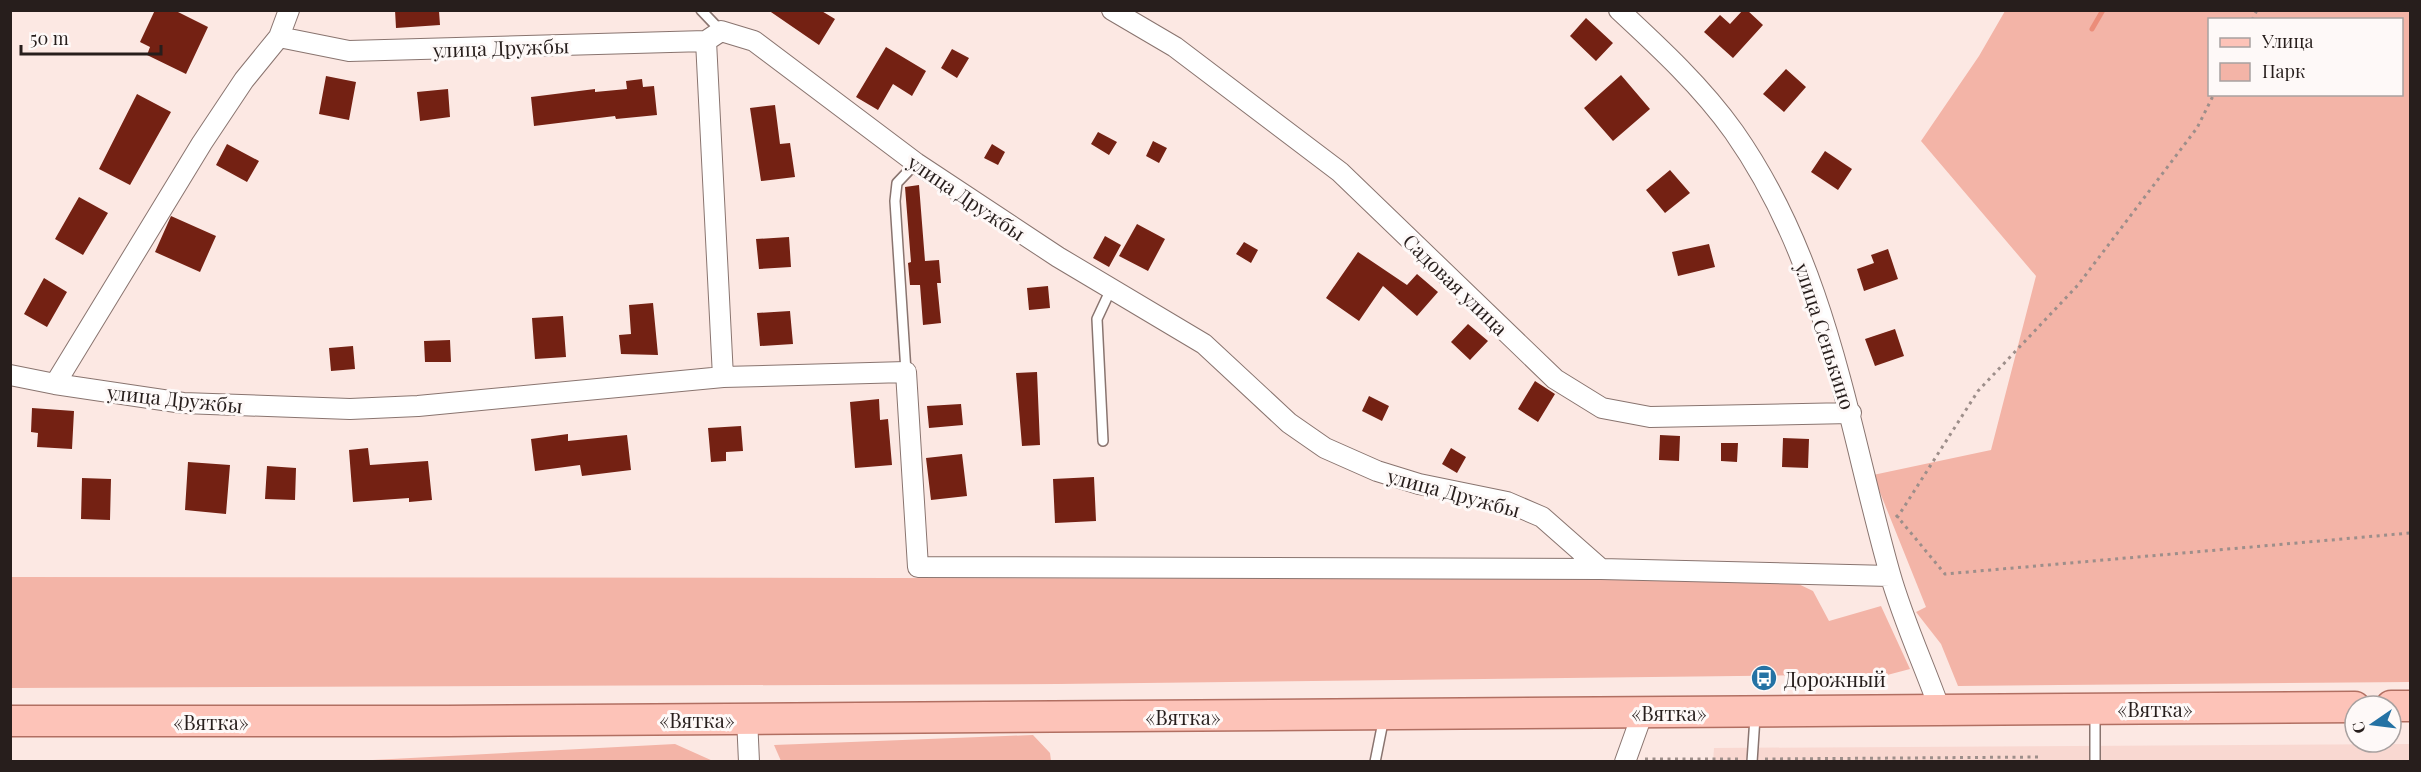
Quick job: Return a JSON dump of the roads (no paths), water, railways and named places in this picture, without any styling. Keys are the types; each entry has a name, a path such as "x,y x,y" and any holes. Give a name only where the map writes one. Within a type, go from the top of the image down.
{"main road":[{"name":"«Вятка»","path":"10,721 2343,707"}],"street":[{"path":"55,384 202,143 244,80 279,37 289,10"},
{"name":"Садовая улица","path":"1112,10 1175,47 1340,172 1555,379 1602,408 1650,417 1851,413"},
{"name":"улица Сенькино","path":"1619,10 1665,53 1706,97 1734,132 1781,213 1805,265 1851,413 1890,576 1940,710"},
{"path":"714,36 723,377"},
{"name":"улица Дружбы","path":"279,37 349,51 714,36 754,41 916,163 1058,257 1204,344 1289,423 1325,448 1377,471 1419,484 1508,502 1542,518 1601,569"},
{"path":"906,372 918,567 1601,569 1890,576"},
{"name":"улица Дружбы","path":"10,375 183,403 350,410 418,406 723,377 906,372"},
{"path":"1625,760 1643,712"},
{"path":"747,718 749,762"}],"lane":[{"path":"701,10 714,36"},
{"path":"906,372 895,201 897,183 916,163"},
{"path":"1103,441 1097,319 1111,289"},
{"path":"2095,709 2095,762"},
{"path":"1753,760 1755,711"},
{"path":"1375,762 1385,714"}],"waterway":[{"path":"2092,29 2103,10"}],"place":[{"name":"Дорожный","path":"1764,678"}]}
